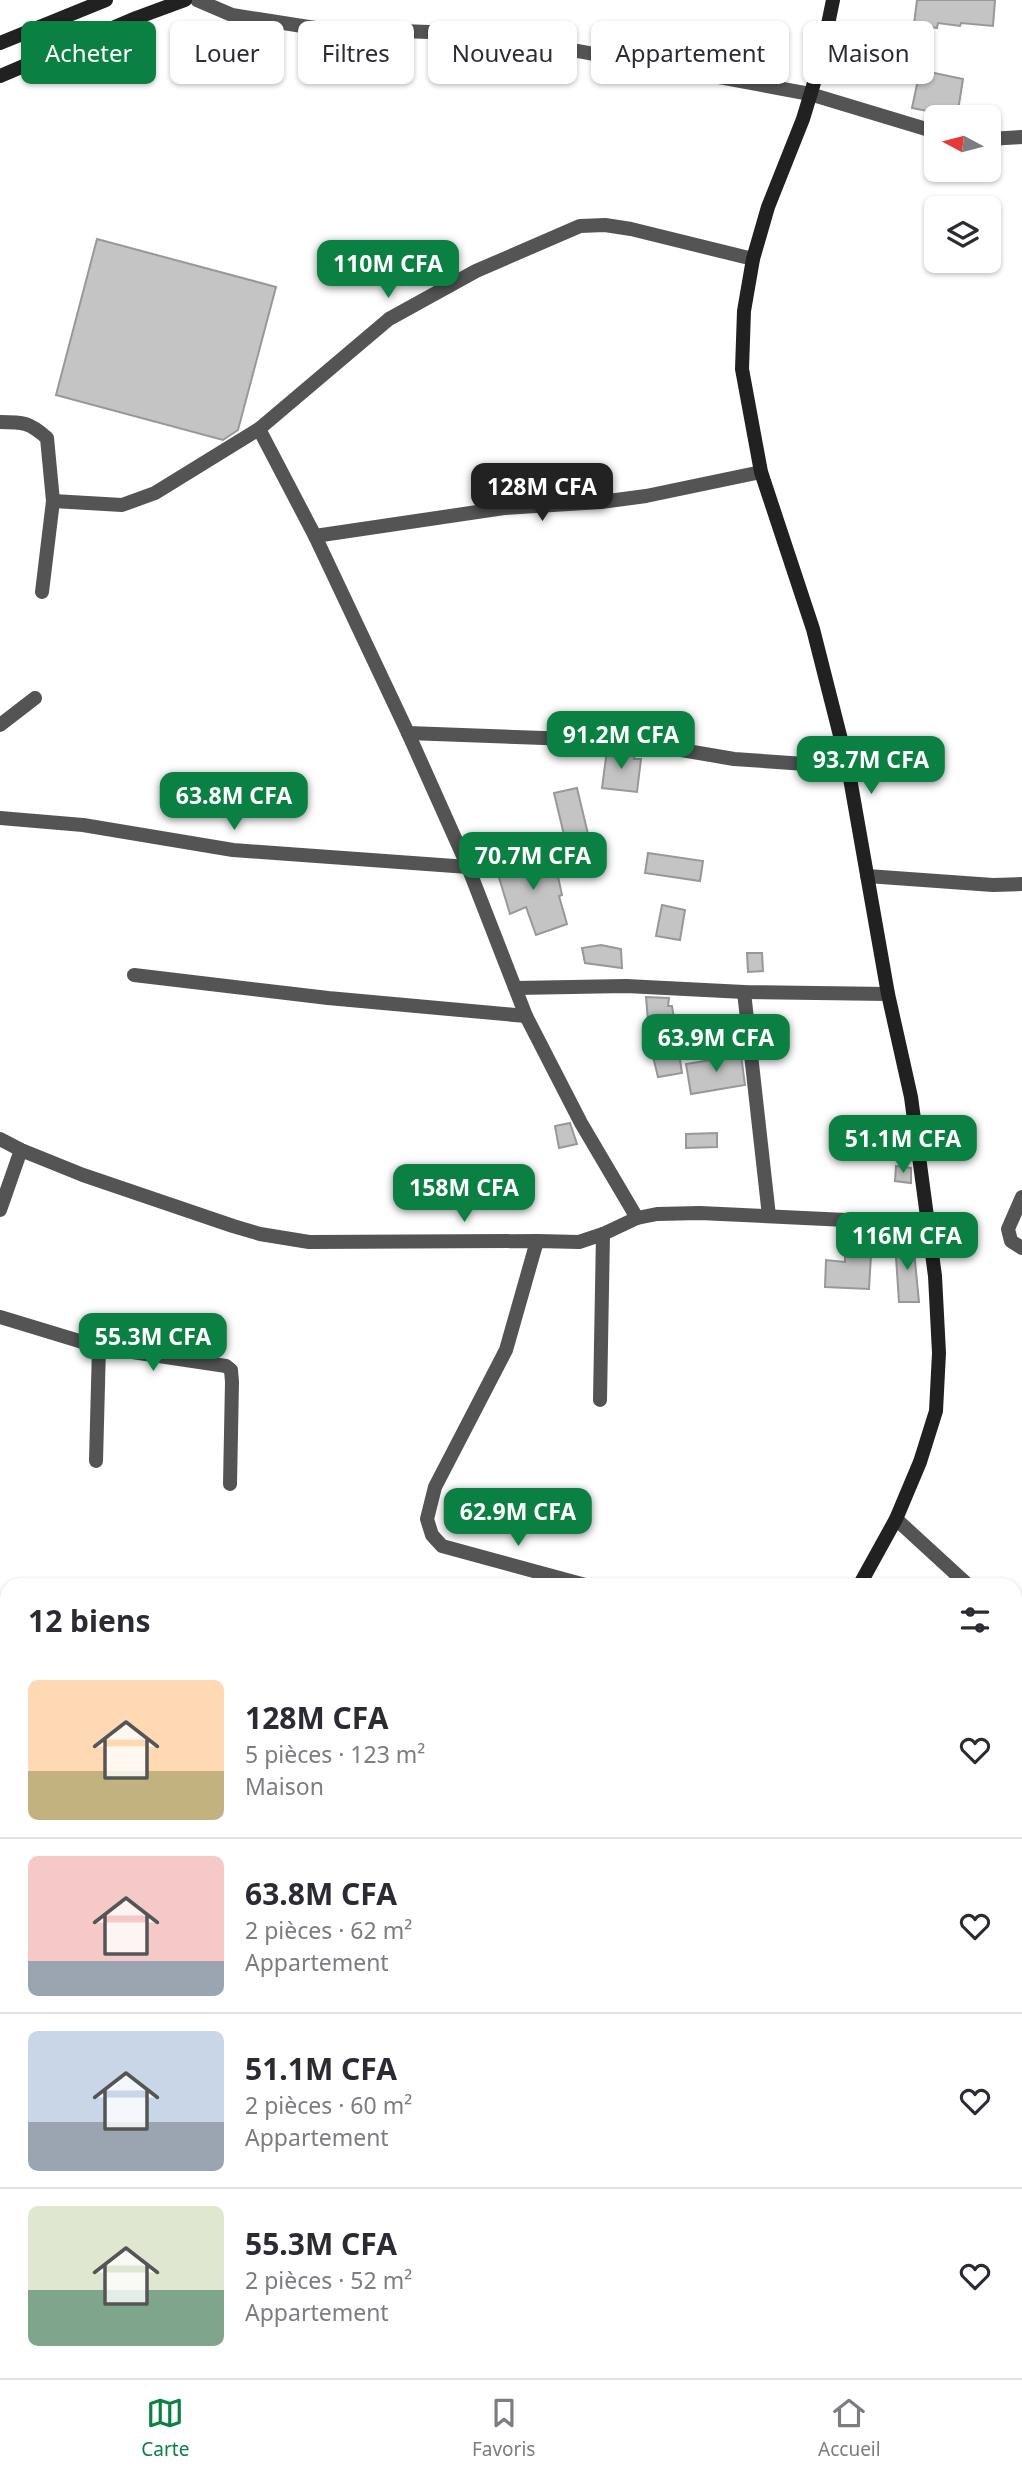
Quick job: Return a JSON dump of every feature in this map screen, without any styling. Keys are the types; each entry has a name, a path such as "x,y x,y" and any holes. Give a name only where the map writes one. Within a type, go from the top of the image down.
{"street":[{"path":"0,43 106,0"},
{"path":"0,76 185,0"},
{"path":"197,0 232,15 315,28 486,34 810,94 924,128"},
{"path":"833,0 820,63 803,119 768,207 753,259 744,311 742,369 761,472 813,629 848,767 888,994 911,1097 930,1224 939,1384 936,1411 929,1438 896,1519 863,1578"},
{"path":"1001,138 1022,137"},
{"path":"53,501 122,505 155,493 259,429 389,319 476,271 580,226 605,225 631,229 753,259"},
{"path":"0,422 33,425 47,438 53,501 42,592"},
{"path":"259,429 315,537 408,733 468,867 526,1016 581,1123 637,1218"},
{"path":"315,537 504,508 601,502 646,496 761,472"},
{"path":"0,725 35,698"},
{"path":"408,733 628,741 734,759 848,767"},
{"path":"0,818 83,825 233,850 468,867"},
{"path":"867,876 993,885 1022,884"},
{"path":"134,975 328,998 526,1016"},
{"path":"516,988 626,986 744,992 888,994"},
{"path":"744,992 769,1216"},
{"path":"0,1139 20,1150 83,1175 233,1226 284,1240 579,1242 637,1218 657,1214 769,1216 930,1224"},
{"path":"0,1210 20,1150"},
{"path":"1022,1197 1009,1229 1012,1241 1022,1248"},
{"path":"600,1400 603,1234"},
{"path":"537,1241 506,1350 435,1487 427,1519 432,1535 442,1546 560,1578"},
{"path":"0,1317 99,1347 226,1366 231,1370 230,1485"},
{"path":"96,1461 99,1347"},
{"path":"896,1519 960,1578"}],"building":[{"path":"917,0 995,0 993,26 938,23 937,28 934,27 934,21 914,21"},
{"path":"934,73 963,79 959,105 924,105 924,110 912,108 917,84 934,84"},
{"path":"97,239 276,287 238,430 223,440 56,395"},
{"path":"607,750 635,753 634,759 641,759 637,792 602,788"},
{"path":"577,788 588,834 565,839 554,793"},
{"path":"648,853 703,861 700,881 645,873"},
{"path":"511,857 514,868 554,858 562,895 559,896 567,924 536,935 526,907 510,914 494,861"},
{"path":"662,905 685,910 680,940 656,936"},
{"path":"601,945 621,949 622,968 585,963 582,948"},
{"path":"747,953 762,953 763,971 748,972"},
{"path":"646,997 669,998 668,1006 672,1006 682,1073 658,1077 650,1044"},
{"path":"741,1055 745,1085 691,1094 686,1064"},
{"path":"570,1123 577,1144 559,1148 555,1126"},
{"path":"717,1133 717,1147 686,1148 686,1134"},
{"path":"896,1166 911,1168 911,1183 895,1181"},
{"path":"913,1241 919,1302 899,1302 895,1242"},
{"path":"845,1254 871,1255 869,1289 825,1287 826,1260 845,1262"}]}
